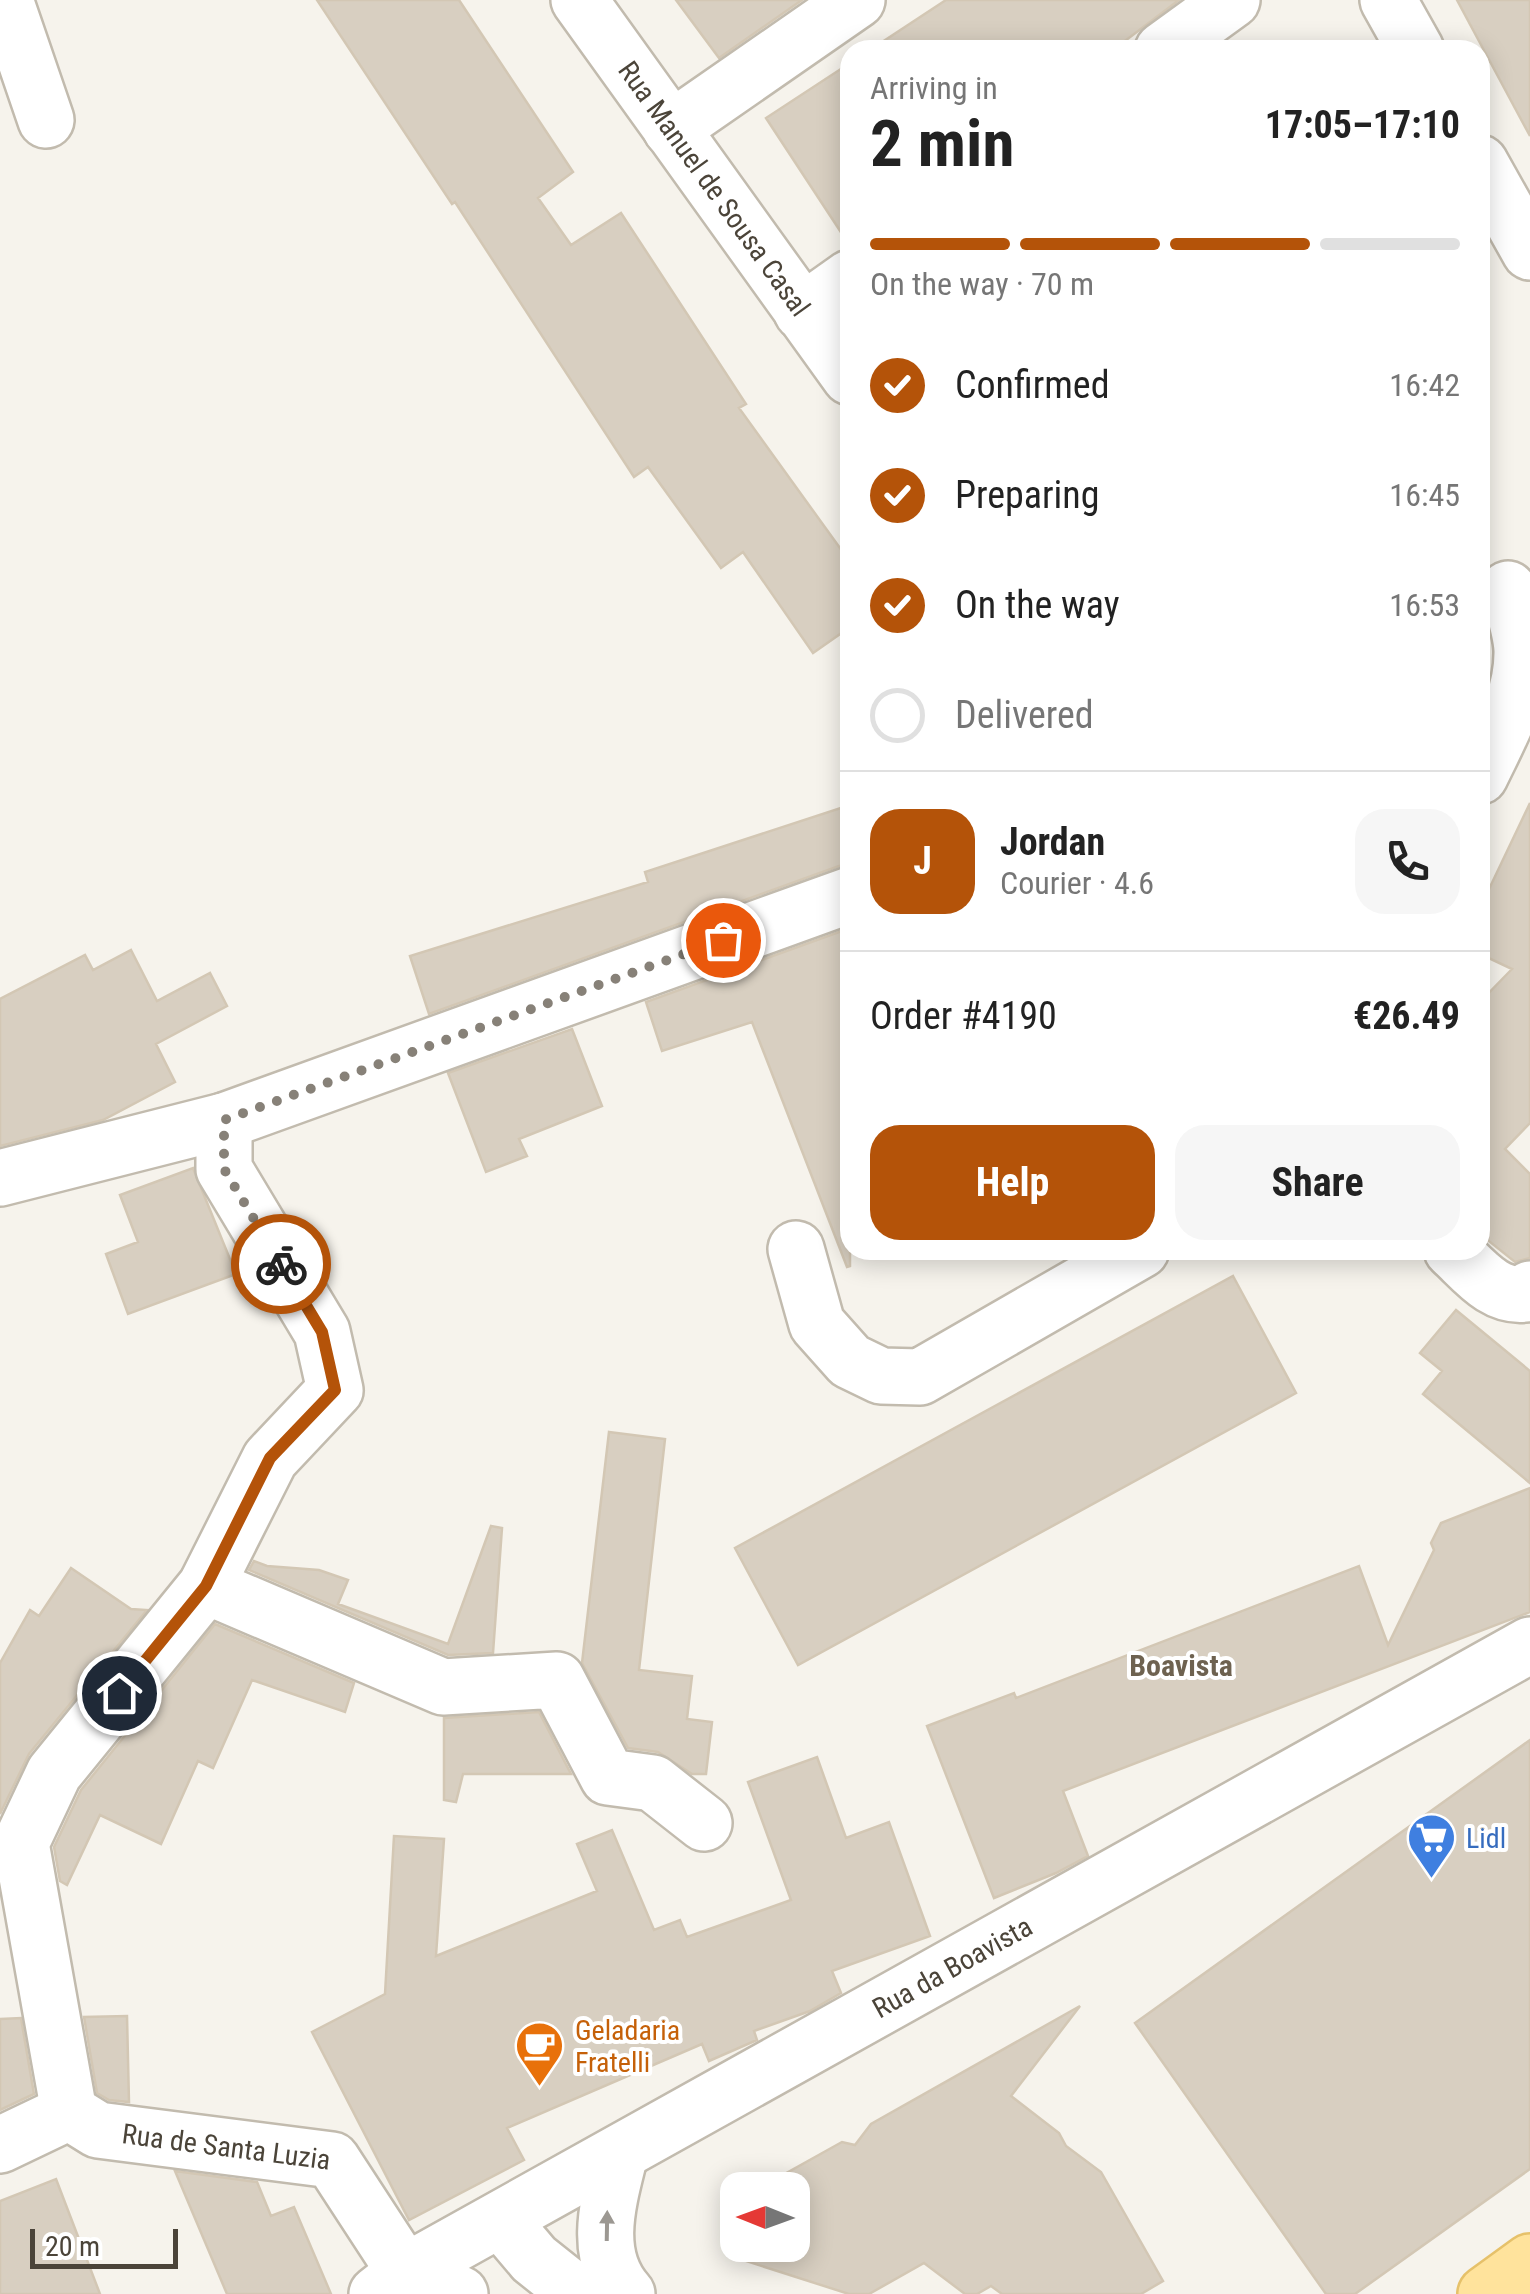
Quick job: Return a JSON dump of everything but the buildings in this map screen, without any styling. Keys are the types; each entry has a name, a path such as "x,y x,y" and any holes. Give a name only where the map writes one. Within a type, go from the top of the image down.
{"main road":[{"path":"1486,2294 1530,2262"}],"street":[{"path":"5,0 46,120"},
{"name":"Rua Manuel de Sousa Casal","path":"579,0 840,363"},
{"path":"671,129 857,0"},
{"path":"1177,40 1232,0"},
{"path":"1388,0 1410,40"},
{"path":"1490,181 1530,252"},
{"path":"802,312 840,285"},
{"path":"1490,754 1521,677 1522,646 1506,589"},
{"path":"0,1178 224,1120 840,899"},
{"path":"0,2146 69,2112 20,1843 54,1774 206,1586 270,1458 335,1390 322,1332 224,1169 224,1120"},
{"path":"796,1249 816,1324 850,1361 881,1376 920,1377 1125,1260"},
{"path":"1463,1260 1493,1288 1511,1296 1526,1294 1530,1289"},
{"path":"206,1586 442,1686 557,1680 608,1777 652,1783 704,1823"},
{"name":"Rua da Boavista","path":"391,2283 1530,1645"},
{"name":"Rua de Santa Luzia","path":"69,2112 98,2130 332,2160 391,2283"},
{"path":"620,2154 606,2230 608,2262 627,2294"},
{"path":"500,2220 534,2258 578,2294"},
{"path":"391,2283 460,2294"}],"way so far":[{"path":"281,1264 224,1169 224,1120 723,940"}],"place":[{"name":"Lidl","path":"1431,1880"},
{"name":"Geladaria Fratelli","path":"540,2088"}],"district":[{"name":"Boavista","path":"1181,1665"}],"route":[{"path":"119,1693 206,1586 270,1458 335,1390 322,1332 281,1264"}]}
